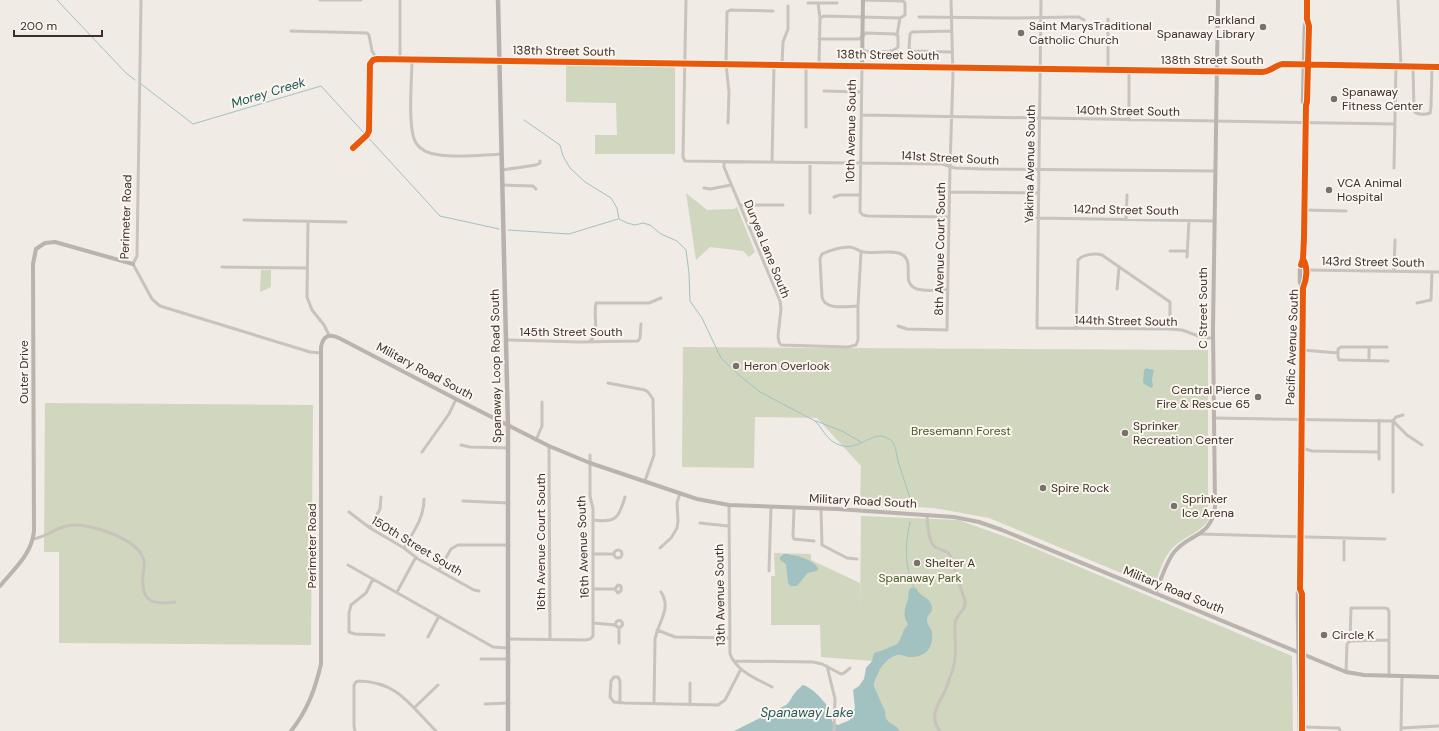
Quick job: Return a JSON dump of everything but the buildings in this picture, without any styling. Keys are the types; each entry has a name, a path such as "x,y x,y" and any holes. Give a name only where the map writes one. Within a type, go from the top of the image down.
{"main road":[{"name":"Spanaway Loop Road South","path":"498,0 508,426 508,731"},
{"name":"Pacific Avenue South","path":"1303,288 1300,282 1301,264 1303,259 1305,123 1307,102 1305,26 1307,19 1307,0"},
{"name":"Pacific Avenue South","path":"1302,730 1300,654 1302,594 1300,589 1301,419 1303,288 1306,270 1306,263 1303,259"}],"street":[{"name":"Perimeter Road","path":"141,0 137,256 133,264 152,300 160,306 310,352 321,353"},
{"path":"320,0 362,0"},
{"path":"400,0 400,59"},
{"path":"685,63 686,0"},
{"path":"863,0 903,1 905,3 905,13 902,17 897,35 898,46 888,52 863,51"},
{"name":"10th Avenue South","path":"863,0 862,164 860,210 865,216 875,217 949,217"},
{"name":"8th Avenue Court South","path":"898,326 907,329 947,330 953,75 951,52 951,0"},
{"name":"Yakima Avenue South","path":"1037,328 1037,218 1041,0"},
{"name":"C Street South","path":"1155,593 1174,553 1182,545 1200,534 1206,528 1211,521 1215,507 1213,338 1218,0"},
{"path":"1394,168 1394,124 1399,66 1398,0"},
{"path":"808,3 837,3"},
{"path":"818,3 820,18 819,65"},
{"path":"782,64 783,42 788,29 788,6"},
{"path":"728,123 729,92 726,64 728,11 773,11"},
{"path":"820,18 824,16 902,17"},
{"path":"919,17 1079,17 1084,20"},
{"path":"1108,19 1108,70"},
{"path":"951,31 912,32 910,34 909,48 912,51 951,52"},
{"path":"291,32 367,33 370,37 372,51 377,59 372,60 370,64 369,131 367,135 353,148"},
{"path":"819,39 859,39 866,33 897,35"},
{"name":"138th Street South","path":"377,59 782,64 1217,72 1264,72 1280,64 1439,67"},
{"path":"412,60 412,127 414,139 421,148 428,152 442,155 502,154"},
{"name":"141st Street South","path":"685,63 684,161 942,164 953,168 1215,171"},
{"path":"772,162 774,65"},
{"path":"806,65 806,128"},
{"path":"1413,67 1413,109 1414,112 1418,114 1428,114 1431,110 1432,67"},
{"path":"1129,70 1130,120"},
{"path":"824,91 862,92"},
{"name":"140th Street South","path":"862,115 1394,124"},
{"path":"502,170 536,166 540,163 540,161"},
{"name":"Duryea Lane South","path":"724,162 724,167 731,185 780,301 778,336 780,344 783,346 816,347 848,347 856,345 858,340 858,306"},
{"path":"810,163 810,213"},
{"path":"502,185 533,186 536,189"},
{"path":"704,188 710,189 731,185"},
{"path":"950,192 1038,193"},
{"path":"834,197 840,195 860,195"},
{"path":"1126,219 1127,195"},
{"path":"740,205 783,205"},
{"path":"1304,210 1346,211"},
{"name":"142nd Street South","path":"1037,218 1214,221"},
{"path":"244,220 346,222"},
{"path":"1187,257 1189,221"},
{"path":"308,222 307,297 312,310 324,325 329,336"},
{"path":"1394,271 1395,240"},
{"name":"Outer Drive","path":"0,586 24,558 34,539 33,264 35,253 42,244 55,242 133,264"},
{"path":"861,252 858,306 831,306 824,303 822,297 821,255 840,248 856,248 861,252 900,254 907,260 908,278 911,285 920,289 948,289"},
{"path":"1170,251 1187,251"},
{"path":"1076,329 1078,262 1080,257 1097,254 1102,255 1119,268 1169,300 1171,305 1170,329"},
{"path":"222,267 307,268"},
{"path":"1117,289 1119,268"},
{"name":"143rd Street South","path":"1306,270 1439,272"},
{"path":"1417,303 1431,300 1432,272"},
{"path":"589,342 593,339 595,330 596,304 649,303 661,298"},
{"name":"145th Street South","path":"506,340 589,342 636,341 640,338 641,324"},
{"name":"144th Street South","path":"1037,328 1170,329 1182,330 1204,338 1213,338"},
{"name":"Military Road South","path":"329,336 333,335 549,446 590,463 708,502 729,505 954,517 986,524 1346,672 1364,675 1439,677"},
{"name":"Perimeter Road","path":"291,731 309,704 316,685 321,664 321,353 322,340 329,336"},
{"path":"1387,347 1341,347 1339,348 1338,353 1339,360 1388,361"},
{"path":"1369,347 1369,360"},
{"path":"1302,350 1338,353"},
{"path":"608,383 645,390 652,399 654,455 645,482"},
{"path":"422,452 449,414 456,399"},
{"path":"536,440 542,426 542,402"},
{"path":"1213,418 1392,420 1403,415"},
{"path":"1379,420 1379,459"},
{"path":"1392,420 1407,435 1422,445"},
{"path":"1392,420 1393,492"},
{"path":"1301,444 1305,450 1312,451 1379,452"},
{"path":"461,445 470,447 508,448"},
{"name":"16th Avenue Court South","path":"549,446 550,638"},
{"path":"1301,457 1305,453 1312,451"},
{"name":"16th Avenue South","path":"550,638 585,640 592,638 594,635 593,506 590,496 590,455"},
{"path":"660,548 671,538 677,528 677,503 680,493"},
{"path":"370,528 380,509 381,497"},
{"path":"593,520 610,521 615,519 620,514 625,497"},
{"path":"404,548 421,517 424,499"},
{"path":"463,501 508,503"},
{"name":"13th Avenue South","path":"729,505 730,654 741,669 772,687"},
{"path":"769,571 771,507"},
{"path":"794,508 794,539 814,541"},
{"path":"821,509 822,546 847,558 857,558"},
{"name":"150th Street South","path":"349,512 370,528 404,548 416,557 474,590 479,590"},
{"path":"927,515 931,542 934,546 949,553 964,594 966,604 957,618 955,625 956,657 954,668 935,710 935,722 940,731"},
{"path":"700,523 728,526"},
{"path":"34,539 63,526 71,525 95,528 123,539 141,553 144,559 143,586 148,598 152,602 161,604 175,602"},
{"path":"1200,534 1385,539"},
{"path":"1344,538 1344,560"},
{"path":"438,570 451,549 458,545 508,545"},
{"path":"594,554 614,554"},
{"path":"397,592 416,557"},
{"path":"348,566 493,647 509,648"},
{"path":"373,579 366,593 354,600 350,607 349,630 351,634 384,635"},
{"path":"594,589 615,589"},
{"path":"654,704 655,639 665,610 665,599 661,592"},
{"path":"1346,672 1347,644 1350,641 1351,608 1380,608 1388,609 1389,676"},
{"path":"428,637 439,616"},
{"path":"615,624 616,621 621,621 622,625 619,627 619,644"},
{"path":"594,623 615,624 619,627"},
{"path":"657,630 680,637 729,638"},
{"path":"509,639 550,638"},
{"path":"1350,641 1388,640"},
{"path":"481,659 509,659"},
{"path":"734,661 813,662 827,666 841,674 850,668"},
{"path":"827,666 835,699 834,731"},
{"path":"620,703 620,681 616,677 612,678 611,681 610,697 613,701 620,703 715,705 722,703 725,700 741,669"},
{"path":"1402,676 1401,729 1439,726"},
{"path":"355,731 354,685 356,682 370,681 386,685 397,692 436,731"},
{"path":"690,683 690,705"},
{"path":"414,708 438,684"},
{"path":"485,704 509,703"},
{"path":"1302,730 1339,728 1340,731"}],"green space":[{"path":"566,65 675,65 675,154 595,154 595,135 617,135 616,103 566,102"},
{"path":"686,193 707,210 734,209 737,207 755,252 749,257 743,251 710,247 696,260"},
{"path":"261,270 271,270 271,287 260,292"},
{"name":"Bresemann Forest","path":"683,347 1208,350 1208,521 1197,531 1173,547 1166,556 1155,584 1150,585 989,518 934,508 860,504 861,466 817,418 755,417 754,468 682,467"},
{"path":"45,403 313,405 311,645 59,643 59,552 44,552"},
{"name":"Spanaway Park","path":"861,516 958,520 1015,540 1292,656 1293,731 900,731 886,718 885,711 874,686 880,669 872,661 821,657 820,625 771,625 771,576 775,576 774,553 811,554 811,560 860,583 860,614","holes":["791,554 815,565 817,571 808,573 797,586 787,568"]}],"water":[{"path":"1146,368 1154,370 1152,379 1153,386 1151,388 1143,383 1144,370"},
{"path":"784,554 798,556 812,562 818,568 817,571 808,573 797,586 791,586 788,583 786,564 780,560 780,557"},
{"name":"Spanaway Lake","path":"912,587 917,589 920,594 931,603 932,611 927,618 932,632 932,643 927,651 920,656 909,657 898,655 887,660 881,667 874,684 885,711 886,718 900,731 734,731 786,705 802,685 814,691 818,695 830,711 833,723 838,725 850,720 851,714 855,708 853,690 859,686 864,679 866,668 872,661 874,653 898,643 908,624 905,618 905,612 909,590"}],"waterway":[{"name":"Morey Creek","path":"57,0 126,73 135,80"},
{"name":"Morey Creek","path":"141,84 193,124 321,86 440,216 499,229"},
{"path":"524,120 560,145 563,156 570,168 585,182 611,198 617,208 619,219 635,225 643,223 650,225 661,234 677,241 686,250 690,301 702,318 721,358 740,376 760,392 815,421 827,436 835,443 843,446 850,446 880,436 891,440 912,505"},
{"name":"Morey Creek","path":"508,230 569,234 618,219"},
{"path":"816,421 842,431 861,442"},
{"path":"910,522 906,555 908,571 914,587"}],"cycle path":[{"path":"1301,265 1303,259 1304,237 1309,26 1307,19 1307,0"},
{"path":"353,148 367,135 369,131 370,64 373,60 377,59 1262,72 1268,71 1283,64 1439,67"},
{"path":"1302,731 1302,594 1300,589 1303,288 1306,273 1306,266 1303,259"}],"place":[{"name":"Parkland Spanaway Library","path":"1263,27"},
{"name":"Saint MarysTraditional Catholic Church","path":"1021,33"},
{"name":"Spanaway Fitness Center","path":"1334,99"},
{"name":"VCA Animal Hospital","path":"1329,190"},
{"name":"Heron Overlook","path":"736,366"},
{"name":"Central Pierce Fire & Rescue 65","path":"1258,397"},
{"name":"Sprinker Recreation Center","path":"1125,433"},
{"name":"Spire Rock","path":"1043,488"},
{"name":"Sprinker Ice Arena","path":"1174,506"},
{"name":"Shelter A","path":"917,563"},
{"name":"Circle K","path":"1324,635"}]}
